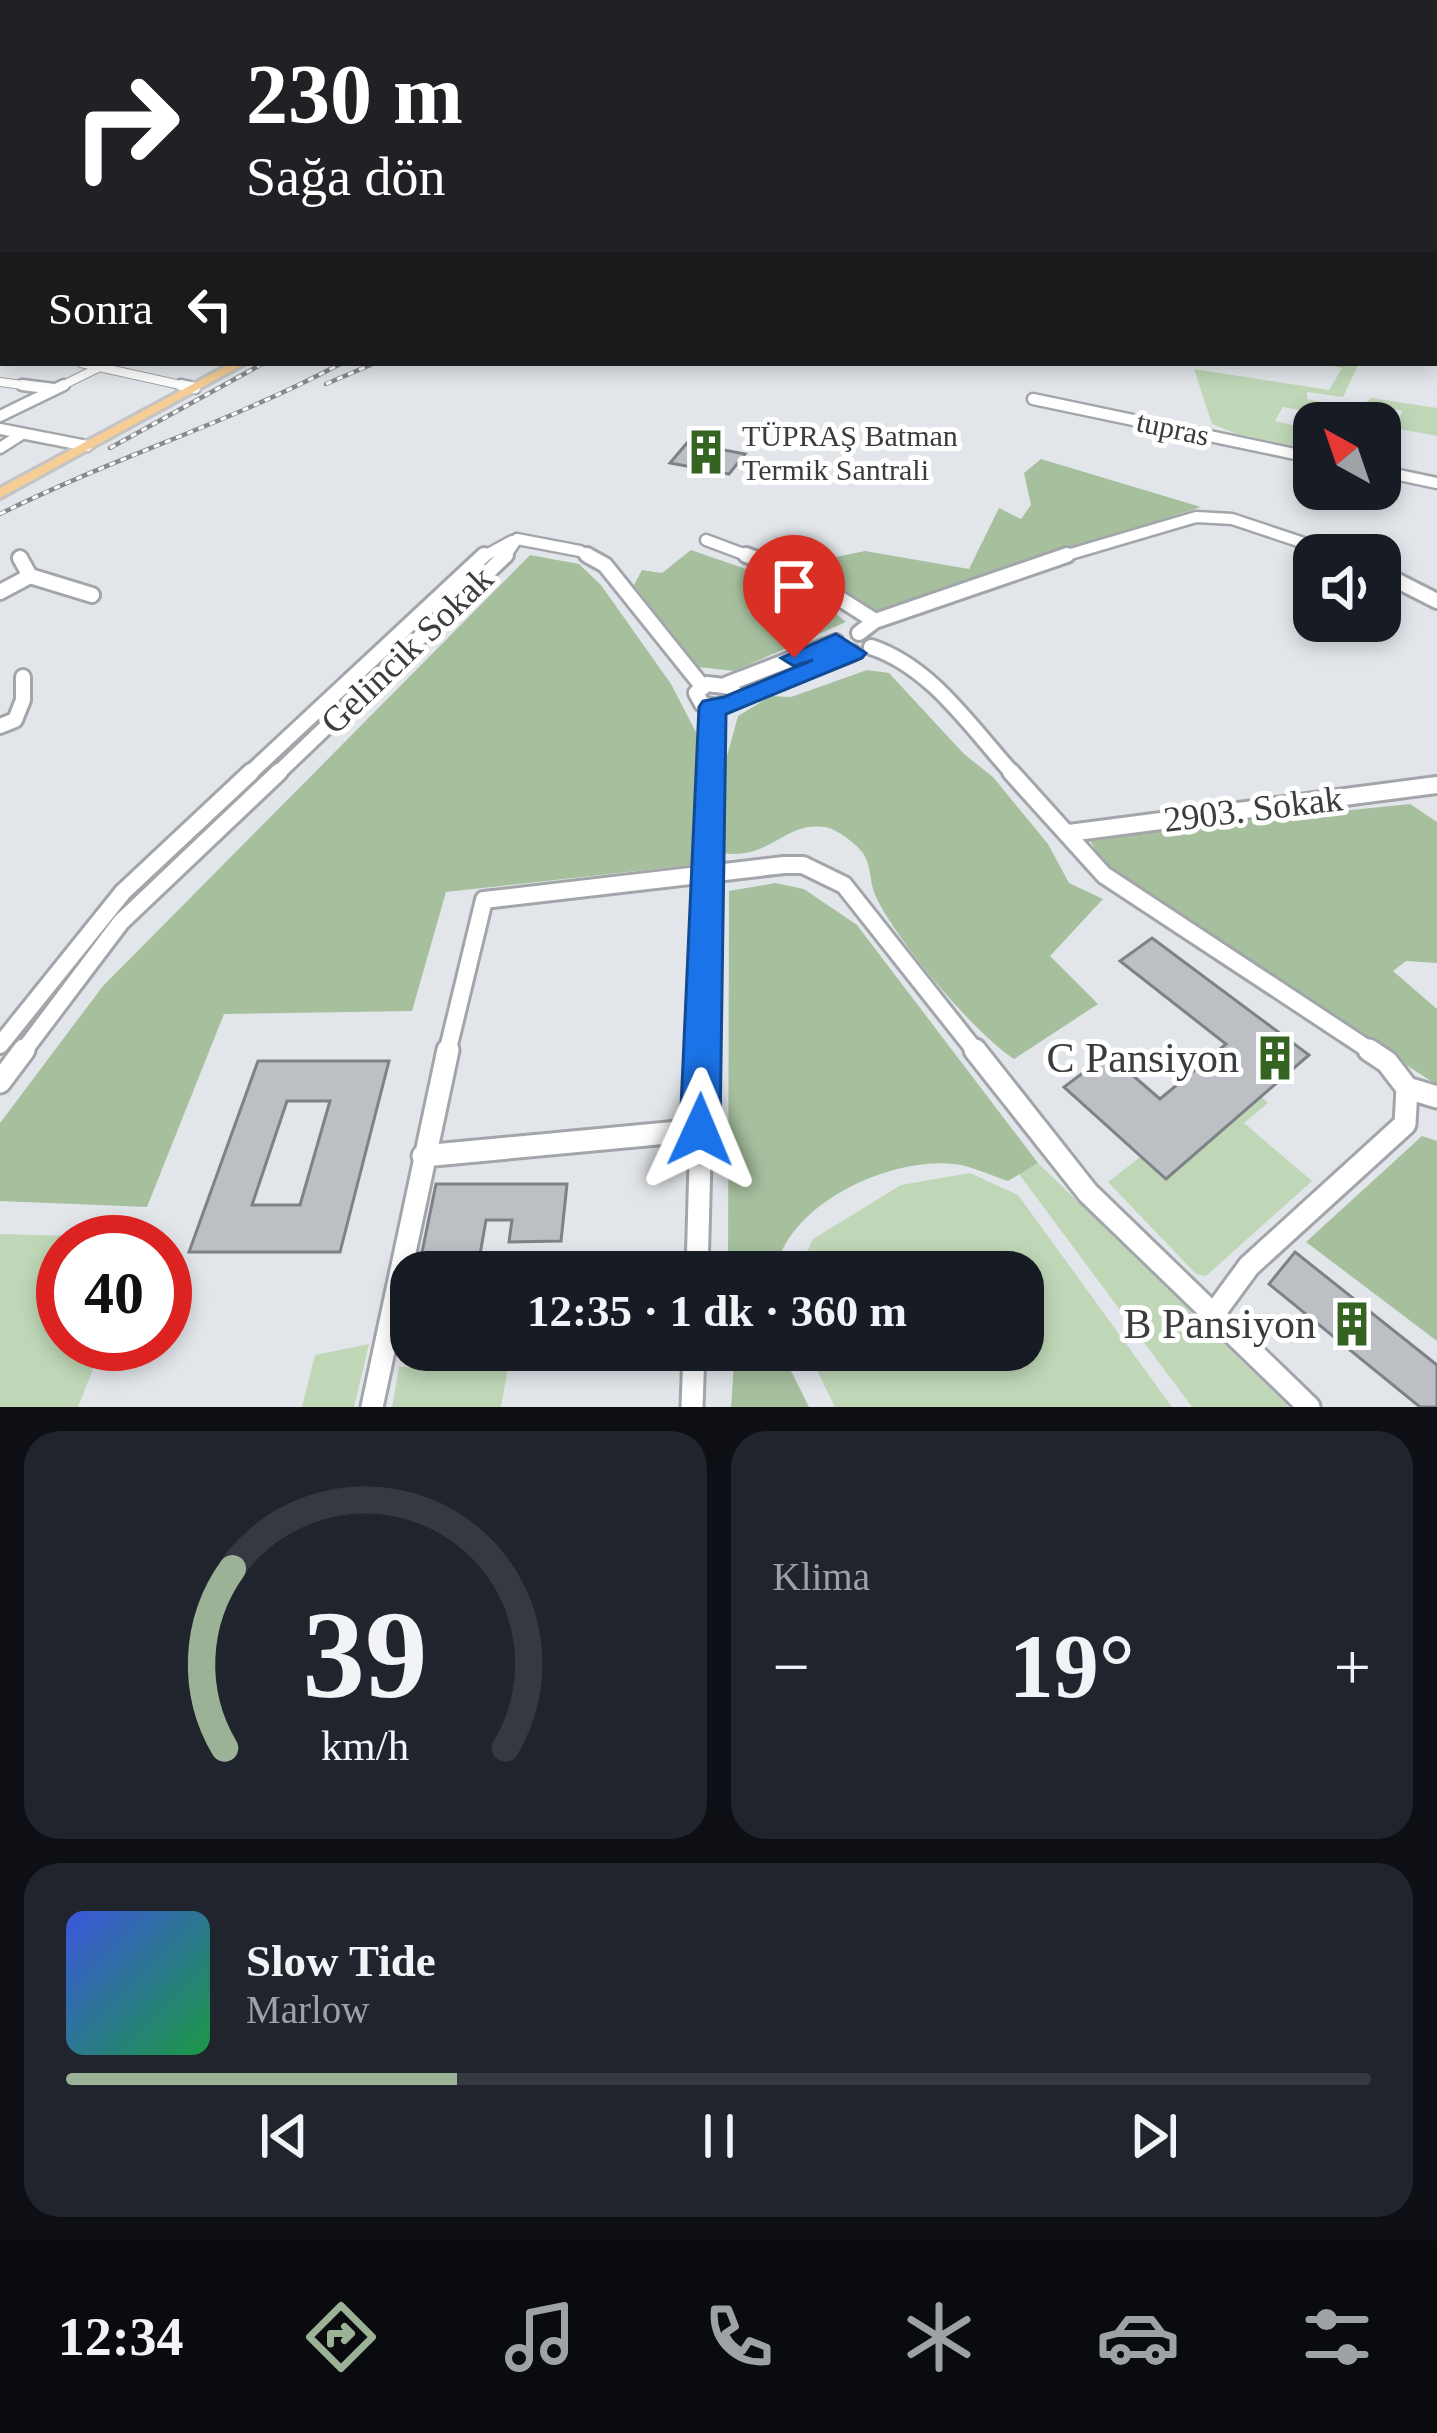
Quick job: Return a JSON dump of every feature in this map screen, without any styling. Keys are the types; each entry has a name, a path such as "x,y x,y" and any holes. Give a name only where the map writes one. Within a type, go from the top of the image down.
{"main road":[{"path":"0,494 235,366"}],"street":[{"path":"91,366 195,388"},
{"path":"118,371 129,366"},
{"path":"0,416 98,368"},
{"path":"0,382 54,389"},
{"name":"tupras","path":"1033,399 1293,454"},
{"path":"1,430 87,446"},
{"path":"0,448 22,434"},
{"path":"1401,475 1437,483"},
{"path":"859,633 875,621 1036,564 1196,517 1232,519 1293,539"},
{"path":"517,539 580,551 605,565 702,686"},
{"name":"Gelincik Sokak","path":"0,1082 121,922 503,560 517,539"},
{"name":"Gelincik Sokak","path":"0,1045 123,892 465,572 486,554 517,539"},
{"path":"706,540 806,578 875,621"},
{"path":"20,559 29,577"},
{"path":"0,592 29,577 92,596"},
{"path":"1401,583 1437,602"},
{"path":"702,686 727,684 836,642 843,634 859,633 872,640 871,647"},
{"path":"836,642 853,653"},
{"path":"702,686 698,700 712,707 871,647 904,658 1069,833 1086,858 1131,896 1387,1062 1407,1088 1405,1124 1249,1266 1213,1316"},
{"path":"0,726 15,720 23,700 23,677"},
{"path":"727,684 736,690 736,699"},
{"path":"697,1251 712,707"},
{"name":"2903. Sokak","path":"1069,833 1437,785"},
{"path":"372,1407 423,1156 484,900 802,865 844,885 1088,1193 1309,1407"},
{"path":"123,892 154,891"},
{"path":"1407,1088 1437,1097"},
{"path":"423,1156 700,1130"},
{"path":"692,1407 693,1371"}],"green space":[{"path":"1332,366 1358,366 1343,397 1307,392 1307,399 1321,402 1293,402 1293,409 1283,407 1275,421 1293,425 1293,446 1212,424 1194,369 1329,390 1342,368"},
{"path":"1401,403 1437,408 1437,436 1401,429"},
{"path":"1041,459 1201,507 875,612 797,565 865,551 969,569 999,508 1021,519 1031,505 1024,473"},
{"path":"691,550 809,591 846,622 734,671 698,667 634,585 642,570 662,573"},
{"path":"530,555 579,564 601,585 671,684 699,738 691,865 446,892 412,1011 224,1014 147,1207 0,1201 0,1123 103,986"},
{"path":"867,670 889,673 964,754 993,777 1048,844 1069,883 1103,899 1050,956 1098,1004 1014,1059 958,1008 918,961 876,897 863,853 846,837 830,828 811,827 752,851 721,853 721,778 738,716 771,696 791,697"},
{"path":"1410,804 1437,822 1437,963 1406,961 1393,971 1437,1009 1437,1085 1108,871 1088,837"},
{"path":"775,883 804,889 857,925 1038,1163 1008,1181 954,1164 901,1168 845,1190 820,1206 799,1225 783,1251 728,1251 729,891"},
{"path":"1262,1097 1268,1103 1244,1123 1312,1181 1206,1276 1196,1274 1108,1182 1140,1157 1166,1179 1210,1140 1195,1115 1218,1135"},
{"path":"1422,1136 1437,1141 1437,1341 1306,1242"},
{"path":"1038,1163 1289,1407 1192,1407 1019,1174"},
{"path":"970,1173 1018,1195 1172,1407 835,1407 817,1371 1044,1371 1044,1251 808,1251 813,1239 901,1185"},
{"path":"0,1234 36,1235 36,1371 92,1371 78,1407 0,1407"},
{"path":"369,1344 354,1407 302,1407 315,1355"},
{"path":"398,1371 507,1371 501,1407 392,1407"},
{"path":"734,1371 791,1371 809,1407 731,1407"}],"building":[{"name":"TÜPRAŞ Batman Termik Santrali","path":"687,443 745,454 729,474 670,463"},
{"name":"C Pansiyon","path":"1152,938 1309,1055 1166,1179 1064,1087 1108,1054 1160,1099 1226,1044 1120,961"},
{"path":"258,1061 389,1061 340,1252 192,1252","holes":["287,1101 330,1101 300,1205 252,1205"]},
{"path":"436,1184 567,1184 561,1241 509,1242 512,1220 486,1220 481,1251 422,1251"},
{"name":"B Pansiyon","path":"1295,1252 1437,1365 1437,1407 1420,1407 1269,1284"}],"railway":[{"path":"110,448 259,366"},
{"path":"0,514 336,366"},
{"path":"326,384 368,366"}],"place":[{"name":"TÜPRAŞ Batman Termik Santrali","path":"706,452"},
{"name":"C Pansiyon","path":"1275,1058"},
{"name":"B Pansiyon","path":"1352,1324"}],"route":[{"path":"700,1130 712,707 730,705 853,653 836,642 794,658"}]}
